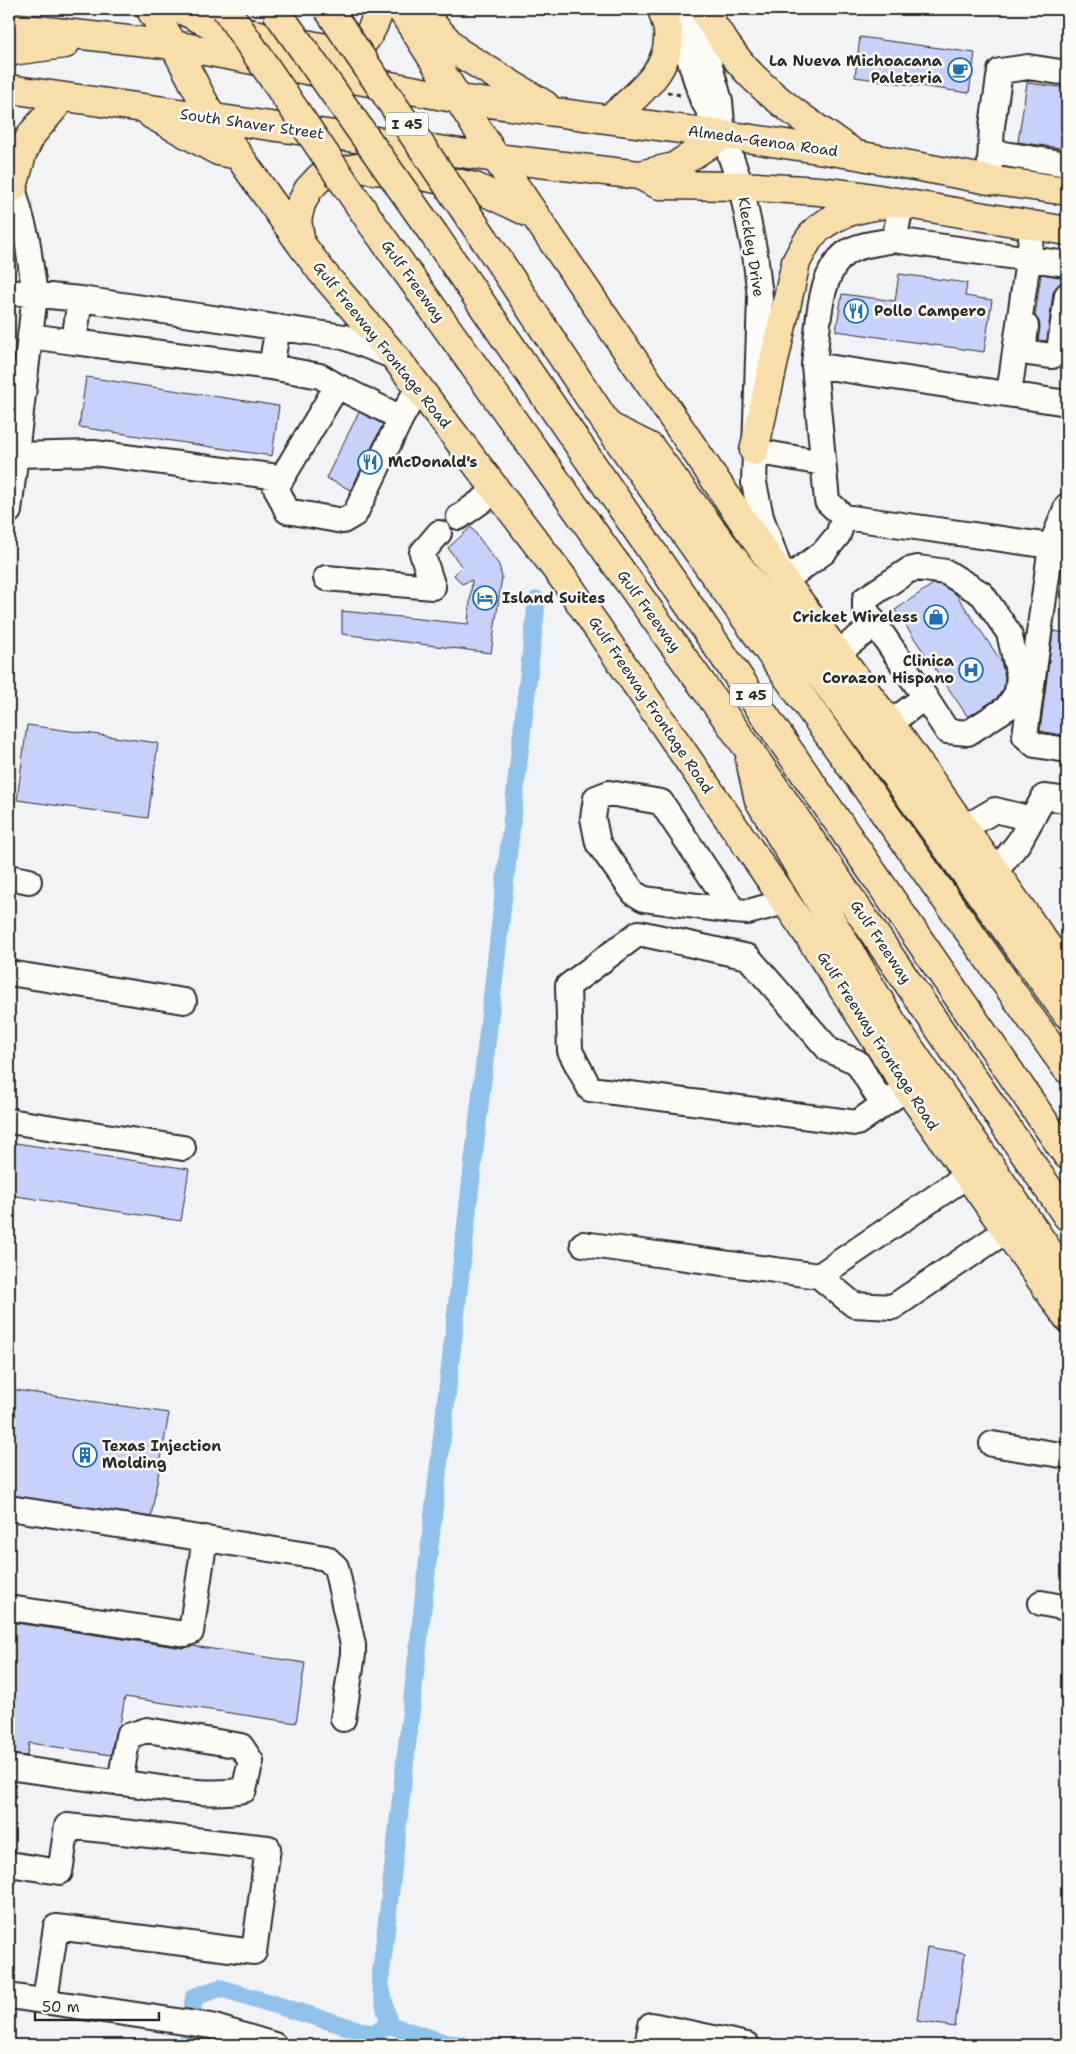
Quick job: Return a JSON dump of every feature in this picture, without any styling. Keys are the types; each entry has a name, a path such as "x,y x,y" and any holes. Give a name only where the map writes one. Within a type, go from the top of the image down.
{"main road":[{"name":"Gulf Freeway Frontage Road","path":"150,9 174,45 212,118 322,272 395,357 566,582 785,902 907,1088 1067,1317"},
{"path":"180,9 217,27 347,52 360,46 374,25 380,9"},
{"name":"Gulf Freeway","path":"226,9 372,225 747,747 1067,1216"},
{"name":"I 45","path":"275,9 435,236 1067,1155"},
{"name":"I 45","path":"328,9 609,427 1067,1069"},
{"path":"401,9 496,158 784,581 964,828 1067,974"},
{"path":"418,9 458,52 554,111"},
{"path":"610,119 647,85 666,61 668,32 662,9"},
{"path":"703,9 726,46 752,77 791,110 857,155"},
{"path":"9,27 174,45 459,99"},
{"path":"9,53 11,51 47,45 118,39"},
{"name":"South Shaver Street","path":"9,89 496,158"},
{"path":"11,180 31,135 63,97"},
{"name":"Almeda-Genoa Road","path":"459,99 857,155 989,180 1067,190"},
{"path":"138,107 218,151 238,155"},
{"path":"496,158 639,175 674,167 723,135"},
{"path":"301,244 297,220 301,204 308,190 320,177 356,168 413,174 475,187 537,217"},
{"path":"639,175 659,185 741,186 819,191 902,202 1067,231"},
{"path":"754,451 796,262 811,236 828,221 854,210 902,202"},
{"path":"609,427 650,447 875,748 1067,1014"},
{"path":"747,747 759,800 893,1024 1067,1278"}],"street":[{"name":"Kleckley Drive","path":"674,9 702,99 723,135 741,186 755,254 760,297 754,483 761,517 784,581"},
{"name":"Kleckley Drive","path":"692,9 720,101 723,135"},
{"path":"989,180 992,126 1000,71 1028,68 1067,73"},
{"path":"991,152 1067,164"},
{"path":"9,512 14,447 36,295 27,239 11,180"},
{"path":"886,242 902,202"},
{"path":"1010,394 1013,360 1033,226"},
{"path":"1051,546 844,517 827,501 814,364 824,288 833,267 847,252 886,242 1026,270 1067,264"},
{"path":"1026,270 1027,321 1024,345 1029,353 1052,356 1059,351 1067,295"},
{"path":"9,292 80,299 344,337 395,357"},
{"path":"74,342 80,299"},
{"path":"271,367 278,327"},
{"path":"30,336 271,367 320,376 401,418"},
{"path":"814,364 1067,403"},
{"path":"276,488 337,386"},
{"path":"14,447 94,453 271,476 287,510 343,521 355,514 401,418 418,388"},
{"path":"754,451 823,463"},
{"path":"458,518 497,490"},
{"path":"1067,506 1051,546 1025,736 1035,745 1067,750"},
{"path":"784,581 824,552 838,535 844,517"},
{"path":"326,578 434,587 422,553 439,533"},
{"path":"918,568 946,572 982,594 1009,633 1019,676 1016,693 1007,708 968,733 947,731 925,698 864,609 865,599 909,570 918,568"},
{"path":"837,653 875,625"},
{"path":"889,724 925,698"},
{"path":"734,911 661,802 609,794 596,798 593,818 598,843 634,892 644,898 734,911 748,912 785,902"},
{"path":"995,872 1019,842 1044,797 1067,800"},
{"path":"964,828 995,810 1032,819"},
{"path":"883,1104 857,1062 829,1050 748,957 639,933 568,986 570,1051 590,1089 857,1122 907,1088"},
{"path":"9,973 184,1001"},
{"path":"9,1121 183,1148"},
{"path":"819,1276 968,1175"},
{"path":"583,1244 819,1276 854,1305 893,1307 1007,1230"},
{"path":"992,1444 1067,1456"},
{"path":"9,1508 326,1558 336,1567 353,1645 342,1720"},
{"path":"9,1608 185,1634 191,1632 205,1538"},
{"path":"1041,1603 1067,1608"},
{"path":"9,1767 120,1783 224,1794 244,1790 251,1761 241,1746 147,1730 128,1736 120,1783"},
{"path":"9,1864 60,1872 67,1826 268,1848 254,1952 56,1927 45,2000"},
{"path":"9,1996 211,2026 274,2045"},
{"path":"647,2045 651,2025 747,2045"}],"building":[{"path":"860,37 975,53 969,93 855,77"},
{"path":"1027,83 1067,88 1067,149 1018,142"},
{"path":"899,274 967,283 965,296 992,300 984,352 836,331 842,294 895,301"},
{"path":"1041,274 1065,278 1064,282 1057,286 1053,293 1047,341 1038,340 1040,327 1039,321 1035,316"},
{"path":"86,377 279,406 272,456 79,427"},
{"path":"359,412 383,424 351,490 326,478"},
{"name":"Island Suites","path":"471,527 499,565 502,577 491,653 342,634 342,611 468,624 472,580 462,584 454,575 462,567 448,548"},
{"path":"933,584 941,585 956,594 1001,661 1005,677 1004,688 997,698 968,717 895,610"},
{"path":"1053,631 1067,633 1067,736 1040,731"},
{"path":"27,725 158,743 148,818 17,800"},
{"path":"9,1142 189,1169 181,1221 9,1195"},
{"name":"Texas Injection Molding","path":"9,1389 169,1413 151,1517 9,1495"},
{"path":"9,1622 183,1648 193,1646 305,1663 296,1723 125,1697 120,1725 115,1733 111,1755 29,1743 27,1756 9,1754"},
{"path":"927,1947 965,1953 955,2027 917,2021"}],"waterway":[{"path":"389,2025 380,1983 537,600"},
{"path":"188,2045 194,1997 220,1988 372,2034 389,2025 446,2043 462,2045"}],"place":[{"name":"La Nueva Michoacana Paleteria","path":"960,70"},
{"name":"Pollo Campero","path":"856,311"},
{"name":"McDonald's","path":"370,462"},
{"name":"Island Suites","path":"485,598"},
{"name":"Cricket Wireless","path":"936,617"},
{"name":"Clinica Corazon Hispano","path":"971,670"},
{"name":"Texas Injection Molding","path":"85,1455"}]}
